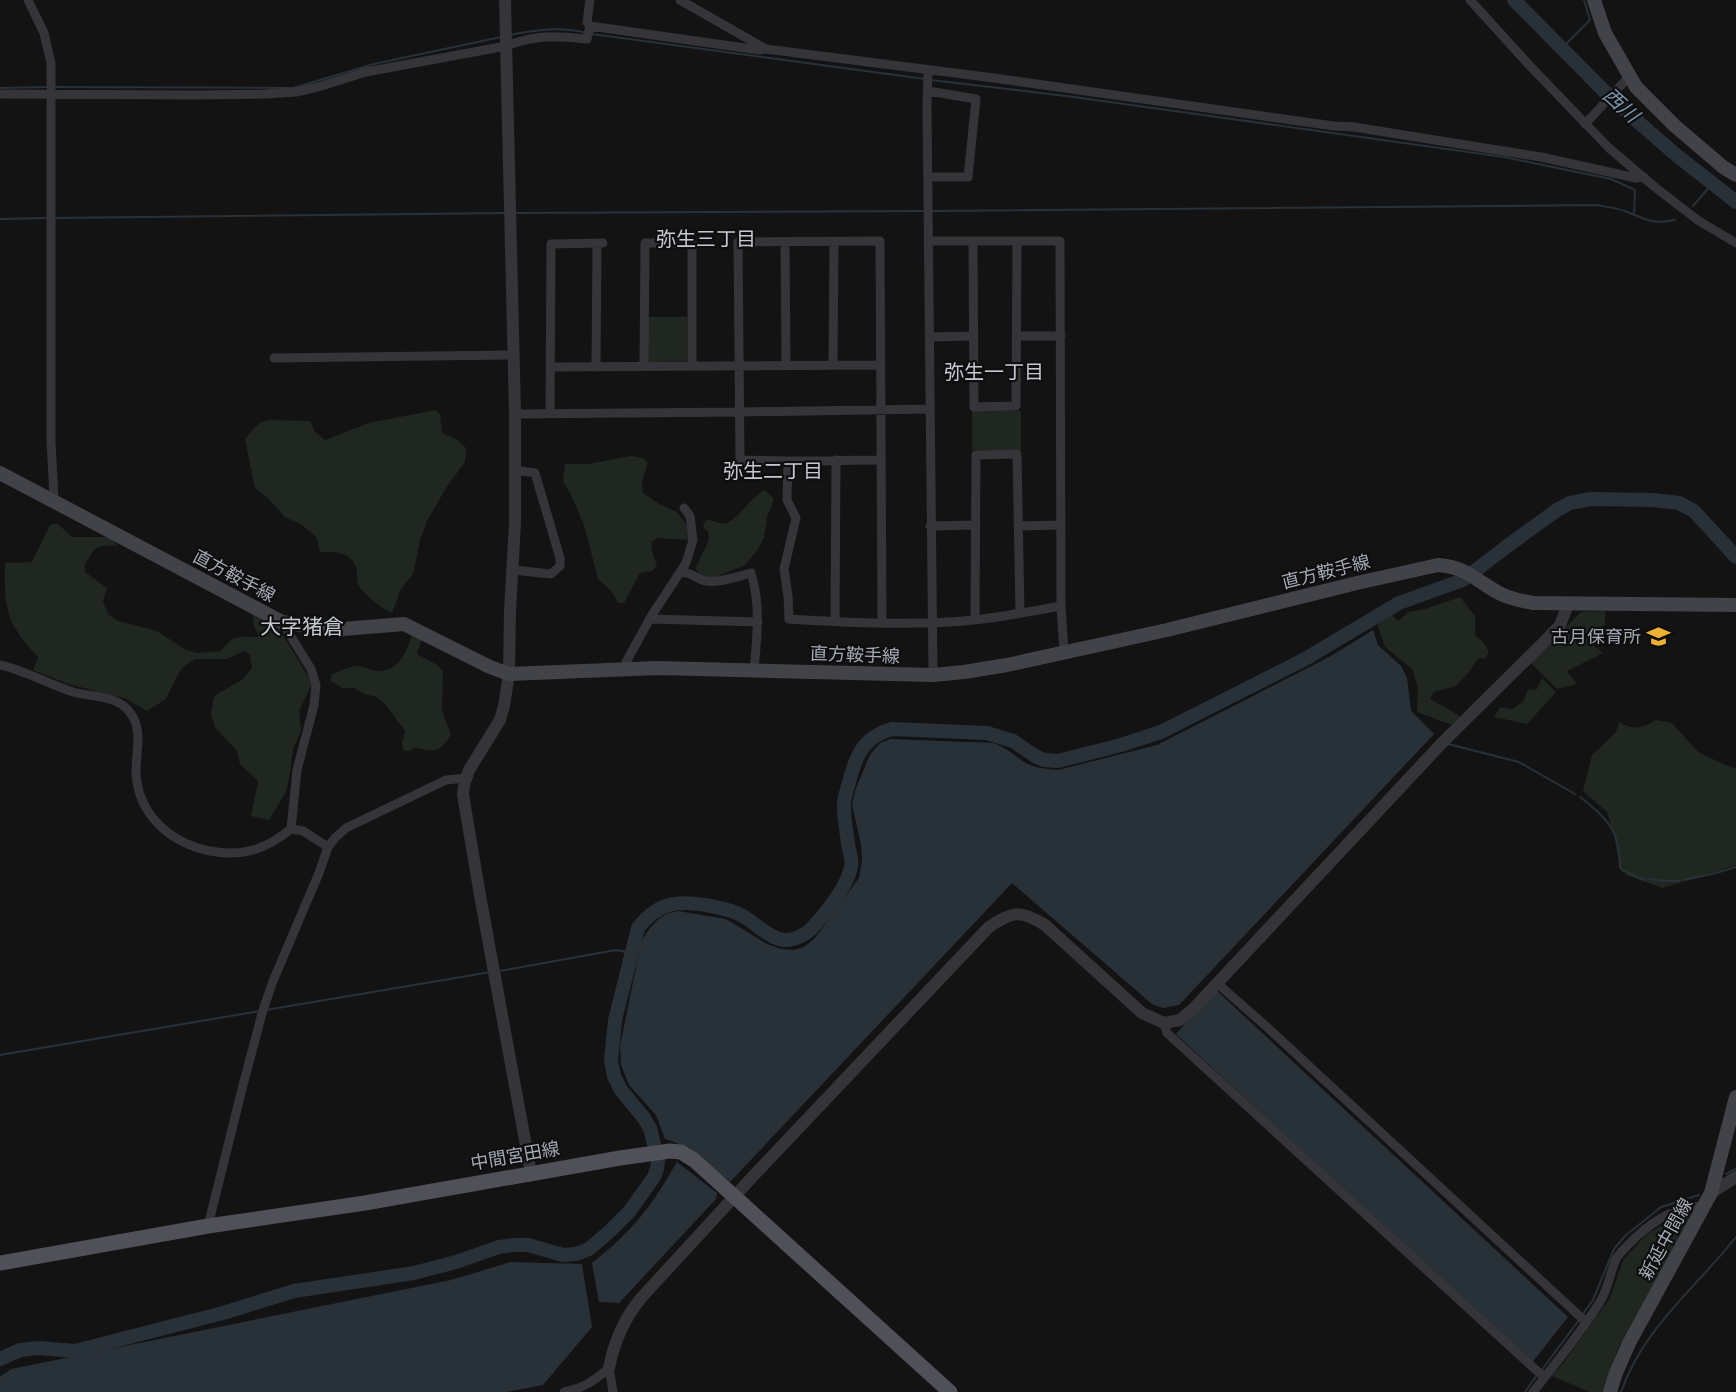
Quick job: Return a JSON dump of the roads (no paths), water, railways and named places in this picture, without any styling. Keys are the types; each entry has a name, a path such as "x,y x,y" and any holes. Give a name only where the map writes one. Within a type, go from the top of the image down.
{"main road":[{"path":"1594,0 1605,33 1626,81 1636,87 1675,126 1723,167 1736,175"},
{"name":"直方鞍手線","path":"0,473 282,622 331,630 404,624 490,667 509,674 658,668 933,675 964,672 1007,665 1187,625 1438,565 1450,565 1464,570 1500,593 1513,599 1533,603 1736,605"},
{"name":"新延中間線","path":"1610,1392 1629,1343 1711,1193 1736,1097"},
{"name":"中間宮田線","path":"0,1263 620,1158 670,1151 681,1152 694,1160 735,1196 950,1392"}],"street":[{"path":"27,0 44,33 51,63 51,430 54,498 52,501"},
{"path":"505,0 515,414 515,524 509,674 500,720 469,770 464,795 531,1173"},
{"path":"0,94 296,92 366,72 506,46 518,41 549,35 588,39 590,26 587,22 591,0"},
{"path":"680,0 766,49"},
{"path":"1470,0 1609,148 1699,221 1736,243"},
{"path":"590,26 1354,127 1531,155 1636,178 1644,177"},
{"path":"928,70 933,675"},
{"path":"1586,123 1626,81"},
{"path":"928,91 976,99 968,177 928,177"},
{"path":"928,241 1060,240 1061,606 1064,652"},
{"path":"881,460 740,460 738,243 880,241 882,622"},
{"path":"973,241 974,407 1016,406 1017,241"},
{"path":"785,242 786,365"},
{"path":"833,365 834,242"},
{"path":"644,366 645,243 692,243 692,366"},
{"path":"550,413 551,244 600,244 596,367"},
{"path":"930,337 974,336"},
{"path":"1016,336 1061,336"},
{"path":"274,358 514,355"},
{"path":"550,367 881,365"},
{"path":"515,414 930,409"},
{"path":"975,620 976,455 1017,454 1020,613"},
{"path":"835,621 836,460"},
{"path":"788,461 787,500 796,518 784,569 789,619 932,623 975,620 1061,606"},
{"path":"513,570 551,574 560,566 560,558 535,473 515,470"},
{"path":"628,669 626,662 686,563 693,540 690,516 684,508"},
{"path":"930,526 976,525"},
{"path":"1018,526 1061,525"},
{"path":"680,572 690,573 702,581 712,582 751,573 756,588 758,622 754,670"},
{"path":"613,1392 609,1368 612,1353 630,1312 678,1257 989,927 1003,917 1017,913 1028,915 1045,925 1142,1013 1164,1023 1180,1020 1193,1009 1442,743 1560,625 1568,605"},
{"path":"650,619 758,622"},
{"path":"282,622 311,669 316,686 314,705 297,770 291,829"},
{"path":"0,665 15,668 73,692 115,701 126,708 135,718 138,729 137,785 150,816 168,834 197,848 226,854 248,852 271,843 291,829 303,831 327,847"},
{"path":"208,1226 263,1012 281,960 319,873 327,847 346,828 446,780 466,778"},
{"path":"1217,983 1586,1322"},
{"path":"1164,1023 1167,1033 1545,1377"},
{"path":"1711,1193 1736,1177"},
{"path":"1533,1392 1566,1351 1599,1303 1617,1257 1623,1249 1648,1226 1667,1214 1695,1206 1704,1206"},
{"path":"564,1392 580,1389 596,1380 609,1368"}],"waterway":[{"name":"西川","path":"1514,0 1613,100 1675,154 1736,202"},
{"path":"1562,48 1590,20 1584,0"},
{"path":"509,35 558,29 587,33"},
{"path":"592,34 925,79"},
{"path":"54,87 293,88 374,64 501,37"},
{"path":"931,80 1074,97 1504,157 1611,179 1635,190 1634,215"},
{"path":"0,88 48,87"},
{"path":"1693,206 1712,184"},
{"path":"930,211 1597,205 1622,210 1654,221 1675,220"},
{"path":"516,213 924,211"},
{"path":"54,218 507,213"},
{"path":"0,219 48,218"},
{"path":"0,1359 20,1350 38,1348 75,1351 223,1313 294,1291 414,1273 499,1247 528,1245 563,1255 576,1254 589,1249 629,1212 654,1177 657,1169 658,1161 650,1128 621,1090 614,1076 611,1060 615,1020 638,928 654,912 662,908 679,903 689,903 734,912 778,939 788,940 810,930 835,899 849,875 852,861 844,817 845,797 857,758 873,737 892,729 987,733 1013,741 1044,760 1058,761 1161,732 1305,659 1399,603 1463,580 1557,510 1570,503 1591,499 1653,500 1679,503 1694,511 1736,557"},
{"path":"1448,744 1519,762 1575,794"},
{"path":"1580,797 1608,823 1614,833 1622,870 1644,880"},
{"path":"1684,880 1736,867"},
{"path":"1648,879 1679,881"},
{"path":"500,971 616,950 632,953"},
{"path":"266,1010 491,972"},
{"path":"0,1055 260,1011"},
{"path":"1726,1174 1736,1169"},
{"path":"1582,1315 1593,1300 1614,1249 1625,1236 1661,1207 1699,1195"},
{"path":"1621,1392 1642,1348 1656,1329 1736,1237"},
{"path":"1541,1371 1579,1320"},
{"path":"1525,1392 1537,1375"}],"place":[{"name":"古月保育所","path":"1659,637"}],"district":[{"name":"弥生三丁目","path":"706,239"},
{"name":"弥生一丁目","path":"994,372"},
{"name":"弥生二丁目","path":"773,471"},
{"name":"大字猪倉","path":"302,627"}]}
